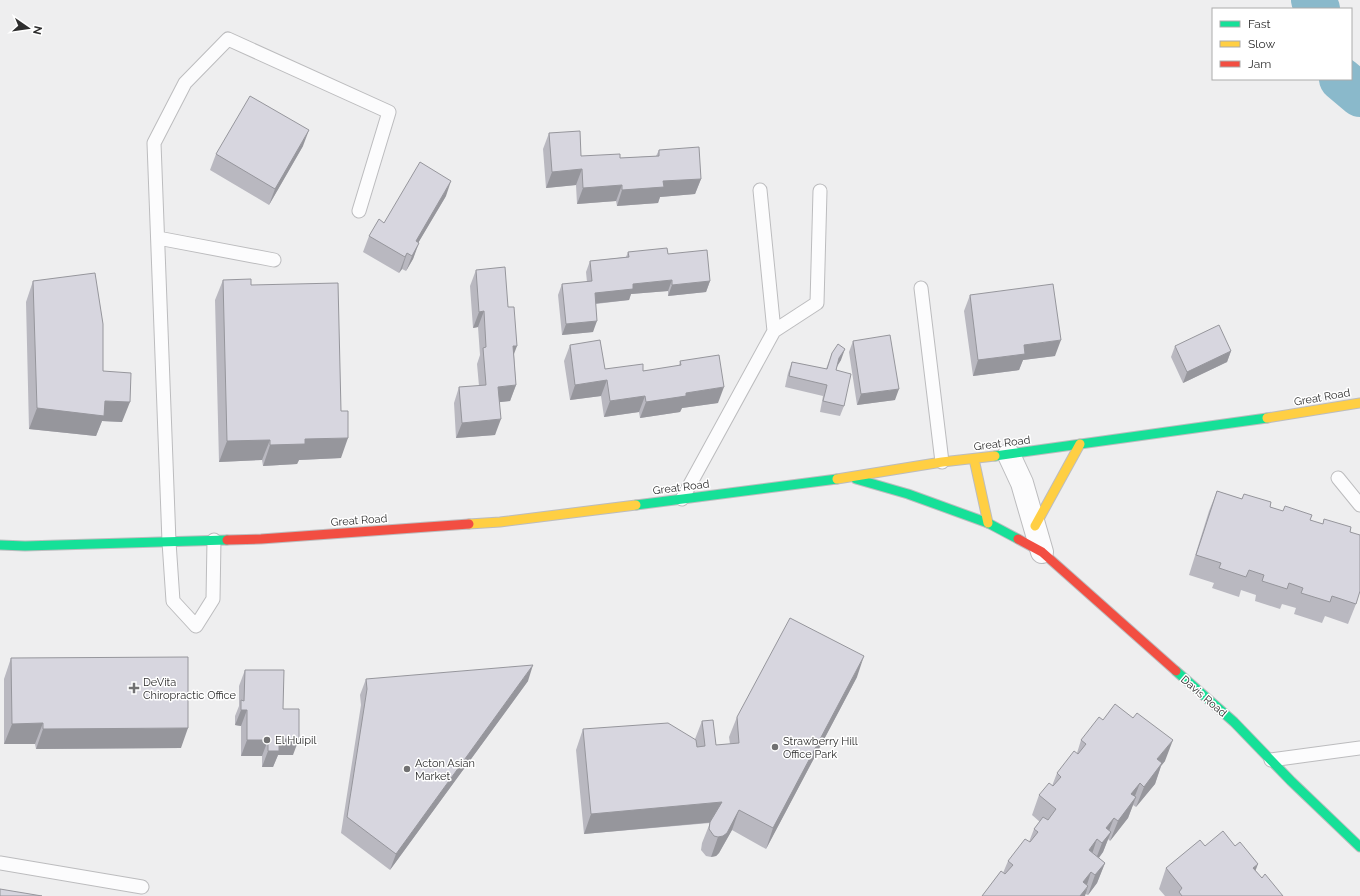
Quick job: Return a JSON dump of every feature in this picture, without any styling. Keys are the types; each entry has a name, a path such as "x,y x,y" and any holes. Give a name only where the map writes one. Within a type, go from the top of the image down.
{"main road":[{"name":"Great Road","path":"0,545 25,546 261,539 500,522 850,477 942,462 974,459 1310,412 1360,403"},
{"path":"1035,526 1080,444"},
{"path":"974,459 988,523"},
{"name":"Davis Road","path":"850,477 908,494 988,523 1042,552 1234,722 1360,847"}],"street":[{"path":"1009,454 1022,482 1042,552"}],"lane":[{"path":"214,540 213,599 196,626 173,601 169,542 154,143 185,83 228,39 389,112 359,211"},
{"path":"760,190 774,331"},
{"path":"682,499 774,331 817,303 820,191"},
{"path":"158,238 274,260"},
{"path":"921,288 942,462"},
{"path":"1338,478 1360,505"},
{"path":"1271,760 1360,748"},
{"path":"0,863 142,887"}],"building":[{"path":"250,96 309,130 275,189 216,154"},
{"path":"580,131 581,156 620,154 620,158 659,156 659,150 699,147 701,179 663,181 664,187 622,190 622,185 583,188 582,169 552,172 549,133"},
{"path":"420,162 451,181 416,241 419,243 412,256 407,253 405,257 369,236 379,219 384,223"},
{"path":"667,248 668,254 707,250 710,281 672,285 672,280 633,284 633,289 595,293 597,321 566,324 562,284 592,281 590,261 629,257 628,252"},
{"path":"505,267 508,307 514,307 517,346 513,346 516,385 498,387 501,419 462,423 459,387 486,385 483,348 486,347 484,311 479,312 476,270"},
{"path":"95,273 103,324 103,371 131,373 130,402 105,401 104,416 37,408 33,281"},
{"path":"251,279 251,285 338,283 341,411 348,411 348,438 305,439 305,444 270,445 270,440 227,441 223,280"},
{"path":"1053,284 1061,340 1024,345 1025,354 978,360 970,295"},
{"path":"1219,325 1231,351 1187,372 1175,346"},
{"path":"890,335 899,389 861,394 853,341"},
{"path":"600,340 605,369 643,364 643,371 681,365 680,361 719,355 724,387 686,393 686,396 646,402 645,396 610,401 607,380 575,385 570,345"},
{"path":"838,344 845,349 839,358 836,370 851,374 844,406 823,401 827,385 789,376 792,362 827,369 832,353"},
{"path":"1217,491 1242,499 1244,494 1271,502 1270,507 1283,511 1285,506 1312,515 1310,520 1323,524 1324,519 1351,527 1350,532 1360,535 1360,591 1356,604 1332,596 1330,602 1301,593 1303,588 1289,583 1287,589 1262,581 1264,575 1249,570 1246,577 1219,568 1221,563 1196,555"},
{"name":"Strawberry Hill Office Park","path":"790,618 864,656 773,828 739,810 727,833 723,836 714,836 709,829 710,822 722,802 591,814 583,729 668,723 696,740 697,747 705,746 702,721 713,720 716,745 739,743 737,717"},
{"path":"188,657 188,728 43,729 43,723 12,724 11,658"},
{"name":"Acton Asian Market","path":"533,665 396,854 347,817 367,689 366,679"},
{"name":"El Huipil","path":"245,670 284,670 283,709 299,709 299,739 279,739 279,751 268,751 268,740 247,740 247,710 241,710 241,700 244,701"},
{"path":"1115,704 1133,718 1137,713 1173,740 1157,759 1162,763 1144,787 1140,783 1131,794 1136,797 1118,821 1114,818 1106,828 1111,832 1102,843 1097,839 1089,850 1105,863 1095,875 1091,872 1083,882 1088,886 1080,896 982,896 1001,871 1005,874 1013,865 1008,861 1025,839 1030,842 1038,832 1034,829 1043,817 1048,820 1056,809 1039,795 1049,783 1053,786 1061,777 1057,773 1074,751 1078,754 1086,744 1081,740 1099,717 1103,720"},
{"path":"1223,831 1235,846 1240,842 1258,864 1253,868 1262,878 1265,874 1283,896 1182,896 1179,892 1182,888 1166,868 1200,840 1205,846"},
{"path":"0,889 42,896 0,896"}],"waterway":[{"path":"1313,0 1317,8"},
{"path":"1342,80 1360,95"}],"traffic: fast":[{"path":"995,456 1267,418"},
{"path":"636,505 837,479"},
{"path":"856,479 908,494 988,523 1018,539"},
{"path":"0,545 25,546 227,540"},
{"path":"1176,671 1234,722 1291,781 1360,847"}],"traffic: slow":[{"path":"1267,418 1360,403"},
{"path":"1035,526 1080,444"},
{"path":"837,479 942,462 995,456"},
{"path":"974,459 988,523"},
{"path":"469,524 500,522 636,505"}],"traffic: jam":[{"path":"227,540 261,539 469,524"},
{"path":"1018,539 1042,552 1176,671"}],"place":[{"name":"DeVita Chiropractic Office","path":"134,688"},
{"name":"El Huipil","path":"267,740"},
{"name":"Strawberry Hill Office Park","path":"775,747"},
{"name":"Acton Asian Market","path":"407,769"}]}
